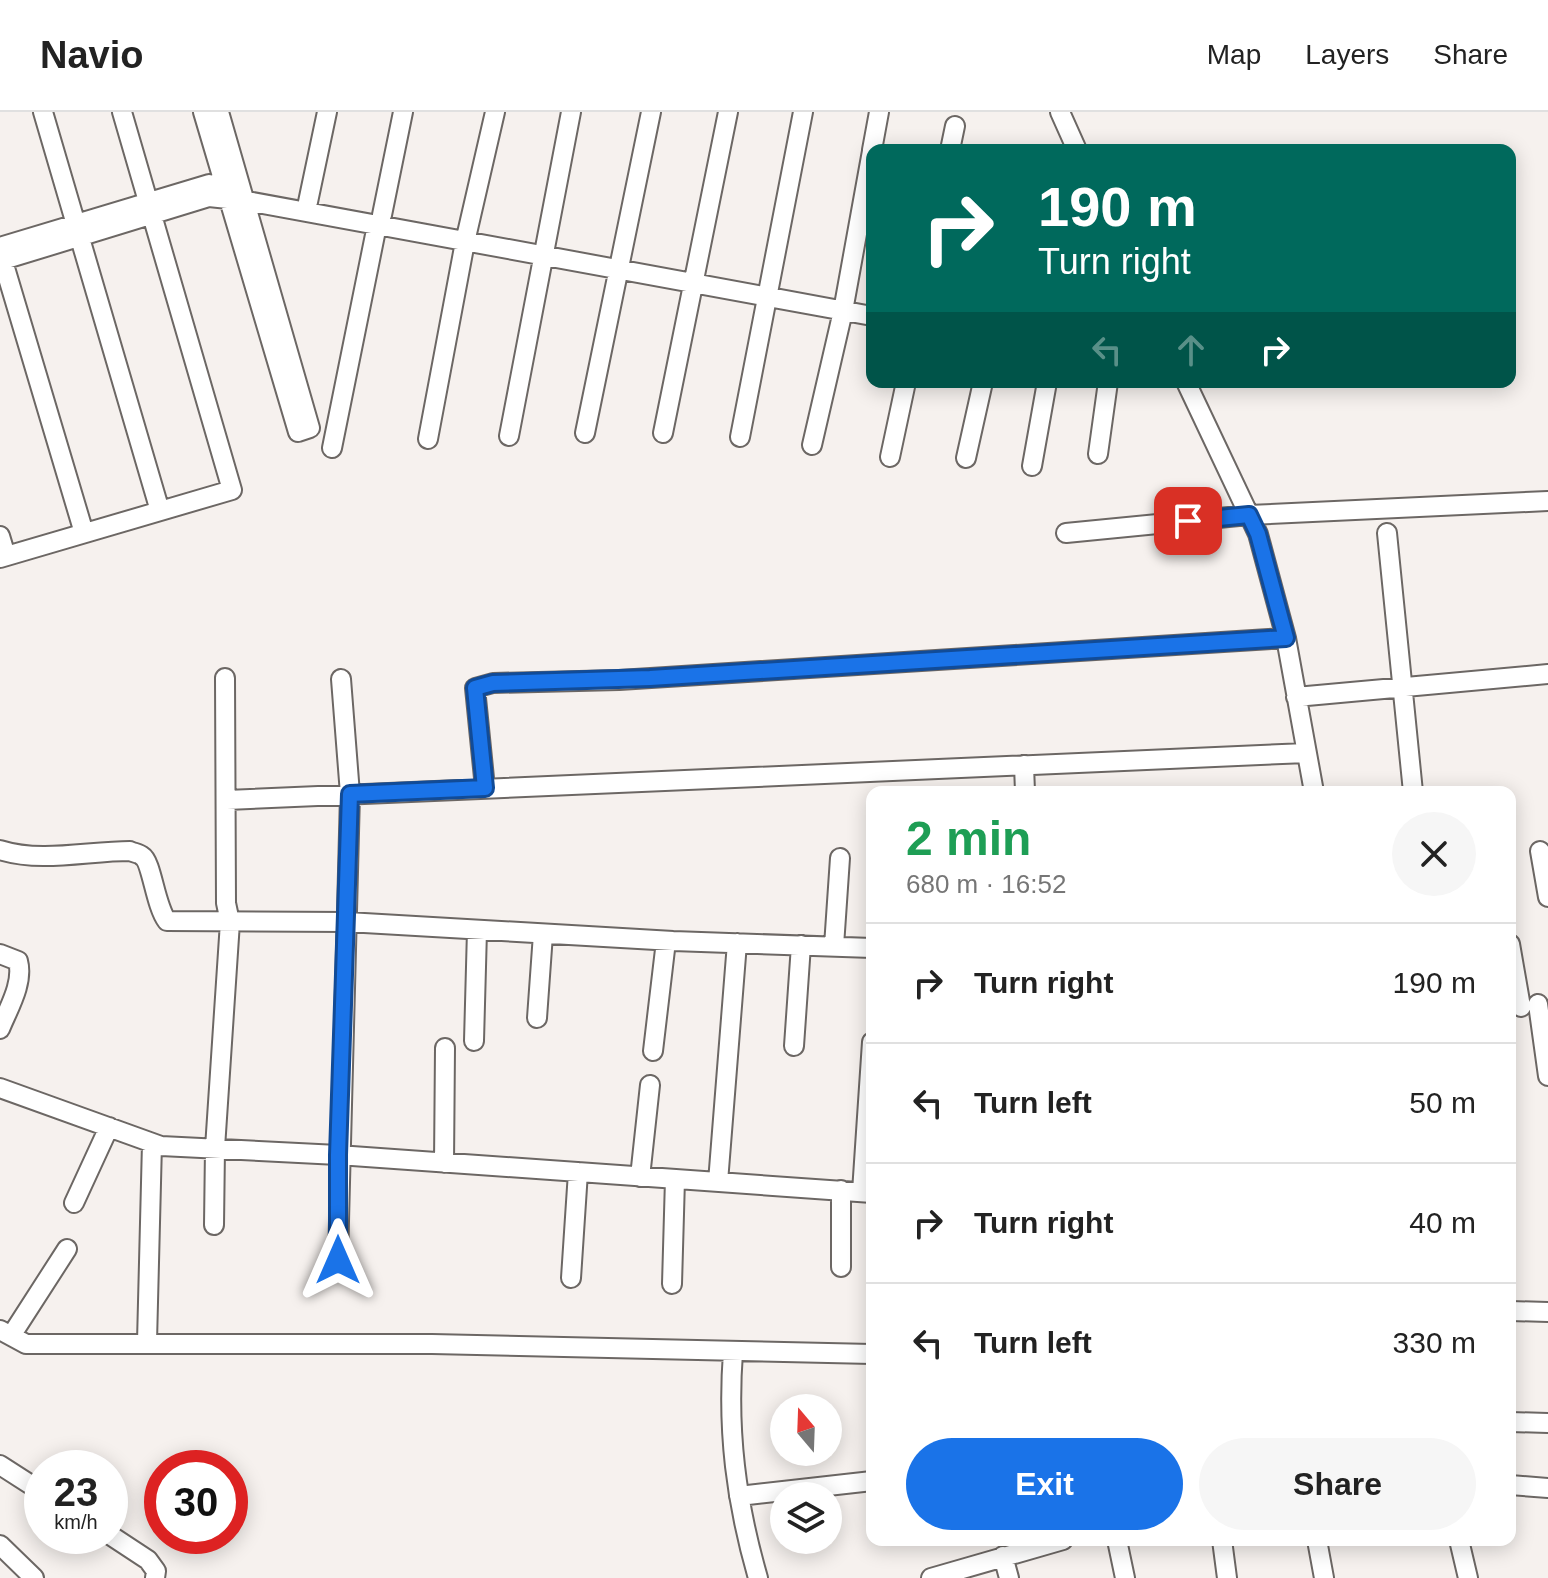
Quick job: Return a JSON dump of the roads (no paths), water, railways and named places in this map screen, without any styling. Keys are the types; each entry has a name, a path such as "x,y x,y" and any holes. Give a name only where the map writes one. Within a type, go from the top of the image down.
{"street":[{"path":"43,112 160,511"},
{"path":"0,536 3,557 232,490 122,112"},
{"path":"203,112 236,195 310,428 298,432 236,195 219,112"},
{"path":"308,202 327,112"},
{"path":"332,448 403,112"},
{"path":"428,439 466,236 495,112"},
{"path":"509,436 571,112"},
{"path":"585,433 651,112"},
{"path":"663,433 728,112"},
{"path":"740,437 803,112"},
{"path":"873,144 879,112"},
{"path":"1060,112 1074,144"},
{"path":"951,144 955,126"},
{"path":"812,445 844,305 866,184"},
{"path":"236,195 770,291 844,305 866,314"},
{"path":"84,533 1,255 151,209 209,197 236,195 308,202 380,220"},
{"path":"844,305 866,304"},
{"path":"890,457 905,388"},
{"path":"966,458 982,388"},
{"path":"1032,466 1046,388"},
{"path":"1098,454 1107,388"},
{"path":"1189,388 1258,534 1286,638 1313,786"},
{"path":"1066,533 1249,515 1548,501"},
{"path":"1387,533 1412,786"},
{"path":"485,788 475,688 493,683 635,679 1286,638"},
{"path":"1296,697 1548,674"},
{"path":"214,1225 215,1148 230,922 226,903 225,678"},
{"path":"338,1260 338,1155 350,794 341,679"},
{"path":"227,800 1307,753"},
{"path":"1024,765 1025,786"},
{"path":"0,850 43,856 130,851 144,856 150,866 156,901 167,921 347,922 666,941 866,948"},
{"path":"1540,851 1548,897"},
{"path":"834,946 840,858"},
{"path":"474,1041 477,930"},
{"path":"537,1018 543,934"},
{"path":"653,1051 666,941"},
{"path":"718,1182 737,943"},
{"path":"794,1046 801,945"},
{"path":"0,954 18,961 20,967 17,989 0,1029"},
{"path":"1516,963 1548,1076"},
{"path":"444,1163 445,1048"},
{"path":"640,1177 650,1085"},
{"path":"0,1088 161,1146 338,1155 866,1192"},
{"path":"74,1203 109,1127"},
{"path":"147,1342 152,1143"},
{"path":"571,1278 578,1172"},
{"path":"672,1284 675,1179"},
{"path":"841,1190 841,1267"},
{"path":"67,1249 6,1333 26,1344 432,1344 866,1354"},
{"path":"1516,1311 1548,1312"},
{"path":"733,1352 730,1403 733,1459 743,1525 758,1578"},
{"path":"1516,1422 1548,1423"},
{"path":"0,1465 24,1480"},
{"path":"739,1496 866,1482"},
{"path":"1516,1485 1548,1488"},
{"path":"0,1545 34,1578"},
{"path":"931,1578 1040,1546"},
{"path":"1118,1546 1125,1578"},
{"path":"1223,1546 1227,1578"},
{"path":"1318,1546 1324,1578"},
{"path":"1460,1546 1468,1578"},
{"path":"128,1547 148,1560 156,1571 155,1578"},
{"path":"1003,1556 1009,1578"}]}
